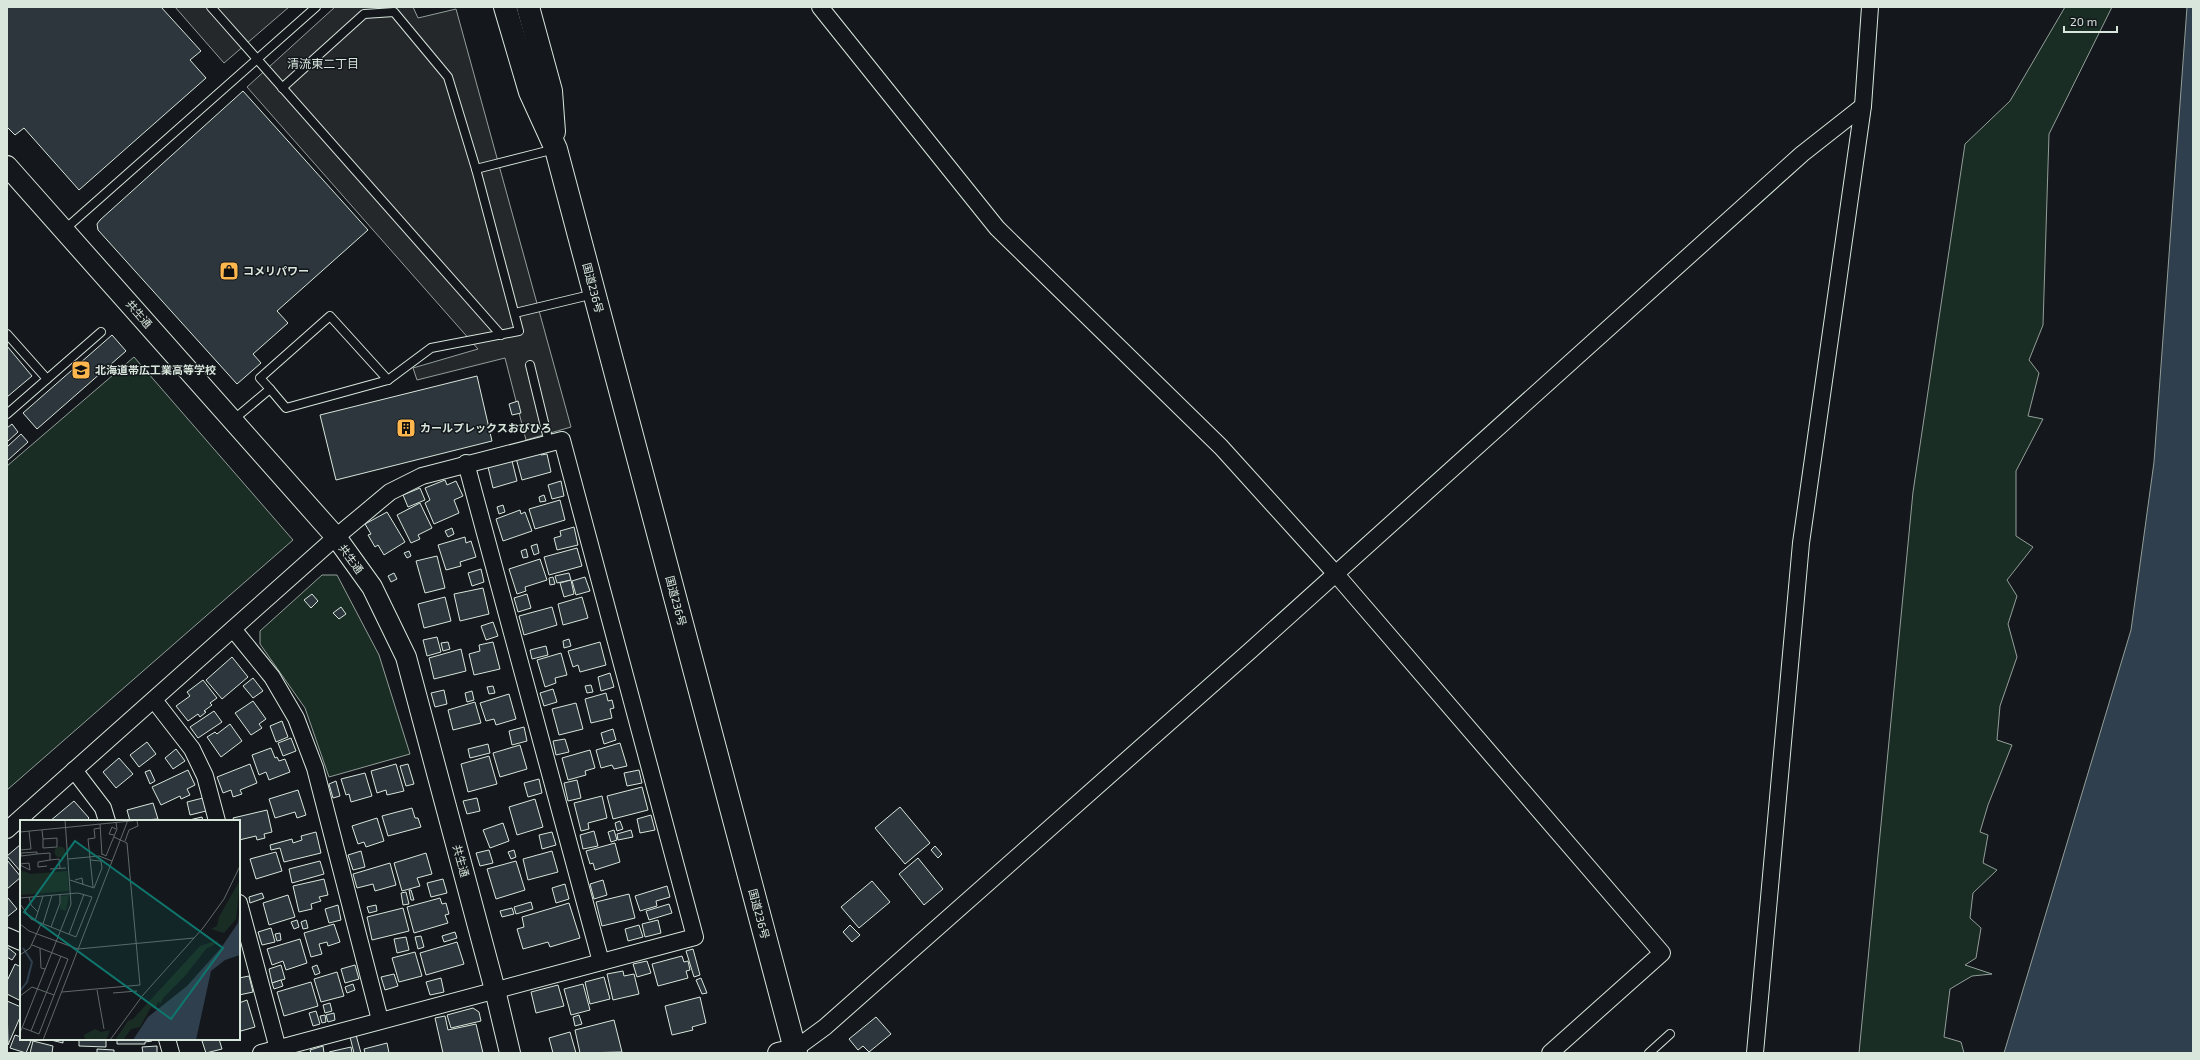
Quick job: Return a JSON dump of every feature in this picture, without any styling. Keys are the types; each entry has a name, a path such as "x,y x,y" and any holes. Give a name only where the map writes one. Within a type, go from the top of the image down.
{"highway":[{"name":"国道236号","path":"505,7 530,92 556,149"},
{"name":"国道236号","path":"528,7 551,91 556,149 790,1052"}],"street":[{"path":"820,7 997,228 1221,447 1335,573 1662,953 1550,1053"},
{"path":"1755,1053 1801,543 1862,106 1870,7"},
{"path":"790,1052 825,1027 1251,650 1802,154 1862,106"},
{"name":"共生通","path":"7,166 336,537 372,587 406,657 495,990 510,1053"},
{"path":"7,830 336,537 390,492 422,476 466,463 562,440 695,937 261,1053"},
{"path":"466,463 601,962"},
{"path":"234,629 272,677 296,718 314,768 380,1020"},
{"path":"154,700 192,750 205,776 217,820"},
{"path":"74,770 103,808 107,820"},
{"path":"240,907 278,1049"},
{"path":"7,936 20,942"},
{"path":"167,1040 171,1053"}],"lane":[{"path":"211,7 501,335"},
{"path":"64,230 316,7"},
{"path":"282,88 364,14 378,10 394,12 448,77 476,170 519,331 431,348 388,380 286,408 260,378 330,316 388,380"},
{"path":"476,170 556,149"},
{"path":"515,313 594,294"},
{"path":"7,414 101,332"},
{"path":"7,334 47,379"},
{"path":"530,365 549,443"},
{"path":"233,421 270,389"},
{"path":"1649,1053 1670,1034"}],"green space":[{"path":"2065,7 2112,7 2049,134 2043,325 2029,360 2039,373 2028,416 2043,419 2016,471 2016,536 2033,547 2007,580 2017,596 2008,624 2017,657 2000,706 1997,740 2012,745 1988,805 1980,832 1988,835 1983,863 1997,870 1973,893 1970,918 1981,928 1976,958 1965,965 1992,974 1972,976 1950,989 1944,1037 1961,1042 1964,1053 1859,1053 1913,492 1965,144 2010,101"},
{"name":"北海道帯広工業高等学校","path":"134,357 293,540 7,790 7,466"},
{"path":"322,575 337,575 379,655 410,754 329,777 305,708 260,644 260,631"}],"shaded area":[{"path":"175,7 289,7 224,63"},
{"path":"335,7 413,7 418,18 456,9 571,427 526,440 505,358 417,380 413,368 478,349 247,87"}],"water":[{"path":"2187,7 2193,7 2193,1053 2004,1053 2131,630 2154,462"}],"building":[{"path":"7,7 161,7 201,51 190,60 206,78 79,190 24,128 15,135 7,127"},
{"name":"コメリパワー","path":"243,91 368,230 277,311 288,323 253,354 261,363 237,384 98,230 97,224"},
{"path":"112,335 126,351 37,429 23,413"},
{"path":"7,346 32,376 7,397"},
{"name":"カールプレックスおびひろ","path":"477,376 492,441 336,480 320,415"},
{"path":"518,401 521,413 512,415 509,404"},
{"path":"12,424 18,432 7,442 7,428"},
{"path":"21,434 28,442 7,461 7,447"},
{"path":"540,452 541,455 547,454 551,472 522,480 516,458"},
{"path":"512,461 517,481 493,488 488,467"},
{"path":"445,480 447,485 456,481 463,496 454,500 459,513 434,524 425,503 430,500 425,488"},
{"path":"561,481 564,496 552,499 548,485"},
{"path":"420,488 425,500 408,507 403,495"},
{"path":"544,495 546,501 540,502 539,497"},
{"path":"560,500 565,520 535,529 529,509"},
{"path":"420,503 432,528 418,535 420,539 411,543 397,515"},
{"path":"503,505 505,512 499,514 497,507"},
{"path":"520,510 521,514 525,512 532,531 503,541 496,519"},
{"path":"387,512 405,542 384,555 378,545 375,547 368,535 371,534 365,524"},
{"path":"574,527 578,545 557,550 554,538 561,536 560,531"},
{"path":"452,528 454,534 448,537 445,531"},
{"path":"465,537 466,543 471,541 476,557 460,562 461,566 446,570 438,545"},
{"path":"537,544 539,553 534,555 531,546"},
{"path":"577,548 582,566 549,575 544,557"},
{"path":"526,549 528,557 523,558 521,551"},
{"path":"409,551 411,556 407,558 404,553"},
{"path":"437,556 445,588 425,593 416,561"},
{"path":"540,559 547,580 525,587 526,591 517,594 509,569"},
{"path":"481,569 484,582 472,586 468,573"},
{"path":"394,573 397,579 391,582 388,576"},
{"path":"569,573 571,580 557,583 555,576"},
{"path":"553,577 555,584 550,585 549,578"},
{"path":"585,577 590,591 576,595 572,581"},
{"path":"571,580 574,594 564,597 560,583"},
{"path":"483,588 489,614 460,621 454,594"},
{"path":"312,594 318,601 311,608 304,600"},
{"path":"527,594 531,608 518,612 514,598"},
{"path":"445,597 451,621 424,628 418,604"},
{"path":"582,597 588,618 563,625 558,604"},
{"path":"341,607 346,614 339,619 333,613"},
{"path":"552,607 557,625 524,635 519,616"},
{"path":"493,622 498,636 486,640 481,626"},
{"path":"437,637 441,652 427,656 423,640"},
{"path":"569,639 571,646 564,648 563,641"},
{"path":"448,642 450,649 443,651 441,643"},
{"path":"493,642 500,669 474,675 469,654 480,651 479,645"},
{"path":"600,642 606,665 580,672 578,665 573,667 568,651"},
{"path":"546,646 548,655 532,659 530,650"},
{"path":"461,649 466,671 434,679 429,658"},
{"path":"561,653 567,675 555,678 556,683 545,687 537,660"},
{"path":"232,657 248,677 222,699 206,680"},
{"path":"610,673 614,687 601,691 598,677"},
{"path":"253,678 263,691 253,698 243,686"},
{"path":"203,680 217,698 210,703 212,705 204,711 206,712 200,717 198,714 188,721 176,706 190,696 187,692"},
{"path":"591,685 593,692 587,693 585,686"},
{"path":"493,686 495,693 489,694 487,687"},
{"path":"553,689 557,702 544,706 540,693"},
{"path":"444,690 447,704 435,707 431,693"},
{"path":"472,691 474,700 467,702 465,693"},
{"path":"606,693 608,701 612,700 614,708 610,709 612,718 591,723 585,699"},
{"path":"509,694 516,719 496,725 494,719 486,721 480,703"},
{"path":"253,701 266,719 259,724 262,728 251,735 235,713"},
{"path":"475,702 481,723 453,730 448,710"},
{"path":"576,703 583,729 559,735 552,709"},
{"path":"214,711 222,722 198,738 190,727"},
{"path":"282,721 288,737 276,742 270,726"},
{"path":"230,724 242,741 221,757 207,737 215,732 217,734"},
{"path":"524,727 527,741 512,745 509,731"},
{"path":"613,729 616,740 604,744 601,733"},
{"path":"291,738 296,751 283,756 278,743"},
{"path":"565,739 569,752 556,755 553,741"},
{"path":"147,742 156,754 139,767 130,755"},
{"path":"620,743 627,766 614,769 612,765 601,768 596,750"},
{"path":"488,744 490,753 470,758 468,749"},
{"path":"520,745 527,769 500,777 493,753"},
{"path":"271,748 275,758 277,757 279,761 285,759 290,772 269,780 266,772 259,775 252,755"},
{"path":"176,749 185,761 173,769 165,758"},
{"path":"590,750 595,768 585,771 586,775 568,780 562,758"},
{"path":"489,756 497,784 468,792 461,764"},
{"path":"119,758 133,774 116,788 103,772"},
{"path":"250,764 257,783 240,790 242,794 233,797 231,790 223,793 217,777"},
{"path":"396,764 404,791 387,795 386,790 377,793 371,771"},
{"path":"408,764 414,784 406,786 400,766"},
{"path":"150,770 155,781 150,784 145,772"},
{"path":"188,770 195,785 187,789 190,795 181,799 180,796 161,805 152,787"},
{"path":"639,770 642,783 627,786 624,773"},
{"path":"365,773 372,796 351,802 349,794 346,795 341,779"},
{"path":"539,779 542,793 528,797 524,783"},
{"path":"577,780 581,798 568,801 564,783"},
{"path":"336,781 340,796 333,798 329,784"},
{"path":"642,787 648,810 613,819 607,796"},
{"path":"298,790 306,815 297,818 295,812 275,818 269,799"},
{"path":"602,796 607,818 588,823 589,829 581,831 574,803"},
{"path":"203,798 206,811 190,815 187,802"},
{"path":"477,798 480,811 467,814 463,801"},
{"path":"535,799 543,827 517,835 509,807"},
{"path":"74,801 89,818 87,820 51,820"},
{"path":"153,803 158,819 130,820 127,810"},
{"path":"900,807 930,843 905,864 875,828"},
{"path":"412,808 415,818 418,818 421,827 388,836 382,816"},
{"path":"267,810 272,832 264,834 265,838 257,840 256,836 240,840 240,820 234,820 233,818"},
{"path":"651,815 655,830 640,833 637,819"},
{"path":"202,817 203,820 189,820"},
{"path":"377,818 384,841 366,847 364,842 358,844 352,826"},
{"path":"620,821 623,829 617,831 615,823"},
{"path":"503,823 509,841 490,848 483,830"},
{"path":"614,830 617,840 611,842 608,832"},
{"path":"631,830 633,837 618,840 617,834"},
{"path":"594,831 598,846 583,849 580,835"},
{"path":"316,832 321,853 284,862 280,848 271,850 270,845 292,839 293,843 302,840 301,836"},
{"path":"552,832 556,845 542,849 539,835"},
{"path":"615,843 620,862 595,870 593,863 590,864 586,851"},
{"path":"20,845 20,871 7,856"},
{"path":"935,846 942,854 938,858 931,850"},
{"path":"489,850 493,863 480,866 476,853"},
{"path":"514,850 516,857 511,859 508,852"},
{"path":"361,851 365,867 353,870 348,855"},
{"path":"552,851 558,872 528,880 523,859"},
{"path":"276,852 282,871 256,879 250,859"},
{"path":"426,853 432,874 417,878 420,886 402,891 394,863"},
{"path":"918,858 943,889 924,905 899,874"},
{"path":"7,860 20,876 20,878 7,889"},
{"path":"320,861 324,874 292,883 289,869"},
{"path":"516,861 525,890 496,899 487,869"},
{"path":"390,863 396,885 375,891 373,884 357,888 353,874"},
{"path":"324,879 328,895 319,897 321,901 311,904 312,909 299,912 293,886"},
{"path":"443,879 447,893 431,897 427,883"},
{"path":"603,880 607,895 594,899 590,884"},
{"path":"872,881 890,902 859,928 841,907"},
{"path":"565,884 569,899 556,903 552,888"},
{"path":"667,886 670,897 656,901 657,906 640,911 635,896"},
{"path":"409,890 411,890 414,900 411,900"},
{"path":"406,892 409,904 403,905 401,893"},
{"path":"262,893 264,898 250,903 249,897"},
{"path":"629,894 635,918 602,926 596,902"},
{"path":"288,895 295,917 269,925 263,903"},
{"path":"8,898 17,909 7,917 7,899"},
{"path":"440,898 442,904 446,903 449,914 445,915 448,923 414,933 407,907"},
{"path":"531,902 533,909 516,914 514,907"},
{"path":"569,903 580,938 550,947 548,942 523,949 517,929 524,927 522,917"},
{"path":"669,904 672,913 649,920 646,911"},
{"path":"338,905 341,920 329,923 325,909"},
{"path":"376,905 377,911 369,913 367,907"},
{"path":"403,908 409,931 372,940 367,917"},
{"path":"512,908 514,914 502,917 500,911"},
{"path":"297,920 299,927 294,929 291,922"},
{"path":"306,920 308,928 303,929 301,922"},
{"path":"658,920 661,933 645,937 642,924"},
{"path":"334,924 340,942 328,946 327,942 319,944 322,954 311,957 304,933"},
{"path":"639,925 643,937 628,941 625,929"},
{"path":"850,925 860,935 852,942 843,932"},
{"path":"271,928 275,942 262,945 258,932"},
{"path":"455,932 457,938 444,942 442,936"},
{"path":"280,933 281,940 277,941 275,934"},
{"path":"421,936 424,947 418,949 415,937"},
{"path":"406,937 409,950 397,953 394,939"},
{"path":"300,939 307,963 286,970 283,961 272,965 267,949"},
{"path":"457,942 464,964 426,975 420,953"},
{"path":"7,947 16,954 12,960 7,957"},
{"path":"693,949 700,975 694,977 686,951"},
{"path":"415,952 422,976 399,982 392,958"},
{"path":"682,956 684,962 688,961 690,970 686,971 688,978 658,986 652,964"},
{"path":"647,961 651,973 637,977 633,964"},
{"path":"15,964 20,966 20,1000 7,994 7,981"},
{"path":"281,965 285,979 272,983 269,969"},
{"path":"317,965 320,973 315,975 312,967"},
{"path":"355,965 359,979 345,983 341,969"},
{"path":"623,971 624,976 634,974 639,994 613,1000 607,974"},
{"path":"337,972 344,996 321,1002 314,979"},
{"path":"394,974 398,986 385,990 381,977"},
{"path":"249,976 253,992 240,995 240,978"},
{"path":"604,977 610,999 590,1004 585,982"},
{"path":"441,978 444,992 430,995 426,982"},
{"path":"701,978 707,993 702,994 696,980"},
{"path":"281,980 283,986 274,989 272,983"},
{"path":"311,982 318,1006 284,1016 277,992"},
{"path":"353,984 355,990 347,993 345,987"},
{"path":"583,984 590,1010 571,1015 564,989"},
{"path":"558,985 564,1006 536,1013 531,992"},
{"path":"700,997 706,1023 692,1027 693,1030 672,1035 665,1006"},
{"path":"247,1000 255,1027 241,1031 240,1003"},
{"path":"7,1001 20,1007 20,1017 8,1045"},
{"path":"330,1003 332,1011 325,1013 323,1005"},
{"path":"473,1008 479,1012 481,1021 451,1028 447,1015"},
{"path":"316,1011 320,1024 313,1026 309,1013"},
{"path":"334,1013 335,1020 328,1022 326,1015"},
{"path":"325,1015 326,1022 322,1023 320,1016"},
{"path":"579,1015 582,1024 575,1026 573,1017"},
{"path":"445,1016 448,1030 476,1024 483,1053 443,1053 435,1018"},
{"path":"876,1017 891,1034 869,1052 863,1046 858,1050 849,1039"},
{"path":"614,1020 622,1052 580,1053 575,1030"},
{"path":"570,1032 576,1053 553,1053 549,1038"},
{"path":"15,1035 20,1037 20,1040 31,1041 26,1053 10,1048"},
{"path":"356,1035 361,1053 354,1053 350,1037"},
{"path":"51,1040 63,1040 63,1043"},
{"path":"79,1040 106,1040 106,1047 79,1046"},
{"path":"117,1040 152,1040 145,1042 145,1044 117,1044"},
{"path":"219,1040 222,1049 206,1053 202,1041"},
{"path":"33,1041 53,1046 52,1053 30,1053"},
{"path":"387,1043 389,1053 365,1053 364,1049"},
{"path":"157,1046 157,1053 143,1053 142,1047"},
{"path":"323,1046 324,1053 311,1053 310,1050"},
{"path":"351,1047 352,1053 329,1053 329,1052"},
{"path":"97,1049 114,1050 114,1053 97,1053"}],"place":[{"name":"コメリパワー","path":"229,271"},
{"name":"北海道帯広工業高等学校","path":"81,370"},
{"name":"カールプレックスおびひろ","path":"406,428"}],"district":[{"name":"清流東二丁目","path":"323,64"}]}
